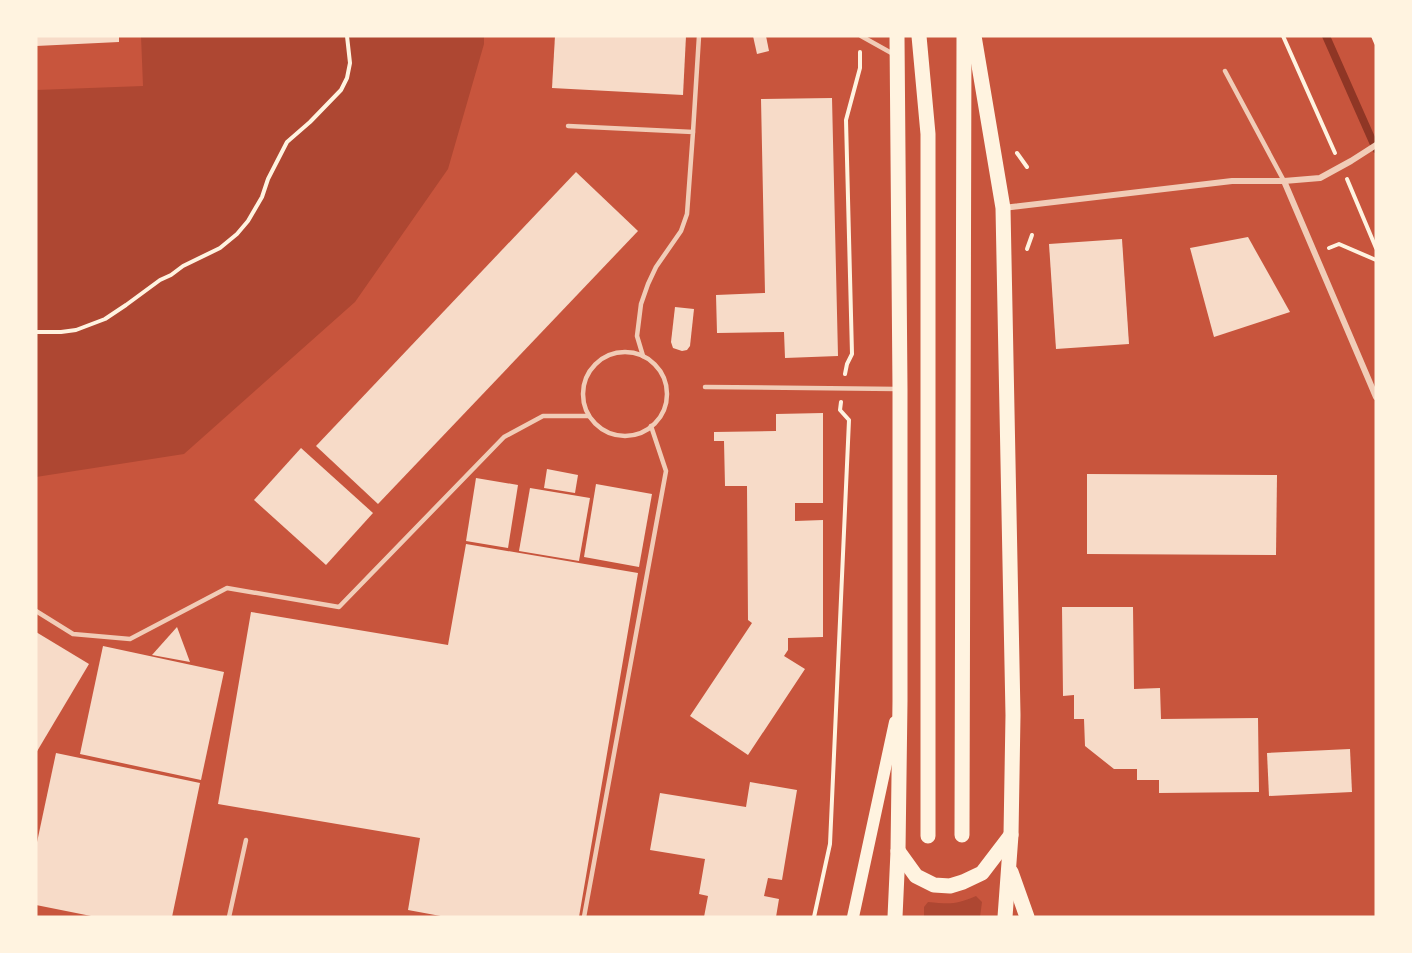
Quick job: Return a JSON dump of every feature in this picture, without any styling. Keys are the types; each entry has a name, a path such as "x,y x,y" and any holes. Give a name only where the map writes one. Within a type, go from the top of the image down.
{"main road":[{"path":"895,917 900,700 897,36"},
{"path":"919,36 928,134 928,836"},
{"path":"962,835 964,36"},
{"path":"974,36 1003,208 1013,715 1011,836 1005,917"},
{"path":"853,917 900,700"},
{"path":"898,851 916,876 934,885 950,886 982,873 1011,836"},
{"path":"1009,865 1028,917"}],"street":[{"path":"1003,208 1232,181 1320,178 1376,145"},
{"path":"1284,181 1376,397"}],"lane":[{"path":"643,356 637,336 641,304 656,267 681,231 687,214 699,36"},
{"path":"861,36 898,57"},
{"path":"1225,71 1284,181"},
{"path":"568,126 693,132"},
{"path":"616,352 630,352 654,363 663,375 666,403 660,416 651,426 639,433 625,435 611,433 598,427 589,417 584,404 583,390 586,377 593,366 604,357 616,352"},
{"path":"705,387 900,389"},
{"path":"36,611 73,634 130,639 227,588 339,607 504,437 543,416 589,417"},
{"path":"584,917 666,471 651,426"},
{"path":"229,917 246,840"}],"path":[{"path":"36,332 76,330 105,319 160,280 220,248 237,234 262,197 268,179 287,142 341,90 348,78 350,63 347,36"},
{"path":"1283,36 1338,160"},
{"path":"1373,36 1376,43"},
{"path":"847,364 852,354 846,120 860,68 860,47"},
{"path":"1017,153 1026,167"},
{"path":"1343,171 1376,248"},
{"path":"1025,253 1032,235"},
{"path":"1328,248 1339,244 1376,261"},
{"path":"814,917 830,844 849,420 840,410"}],"shaded area":[{"path":"141,36 484,36 484,44 448,169 355,302 184,454 36,477 36,90 143,86"},
{"path":"976,896 982,902 980,917 924,917 924,907 928,902 952,903"}],"building":[{"path":"36,36 119,36 119,42 36,46"},
{"path":"555,36 686,36 683,95 552,88"},
{"path":"753,36 766,36 769,51 757,54"},
{"path":"832,98 838,356 785,358 784,332 717,333 716,295 765,293 761,99"},
{"path":"576,172 638,231 378,504 316,446"},
{"path":"1248,237 1290,312 1214,337 1190,248"},
{"path":"1122,239 1129,344 1056,349 1049,244"},
{"path":"675,307 694,309 690,346 687,350 673,348 671,342"},
{"path":"823,413 823,503 795,503 795,521 823,520 823,637 788,638 788,650 784,656 805,669 748,755 690,716 752,623 748,620 747,486 725,486 724,441 714,441 714,432 776,431 776,414"},
{"path":"301,448 373,513 326,565 254,500"},
{"path":"547,469 578,475 575,493 544,488"},
{"path":"1087,474 1277,475 1276,555 1087,554"},
{"path":"476,478 518,485 508,548 466,541"},
{"path":"596,484 652,494 639,567 584,557"},
{"path":"530,488 590,498 579,561 519,551"},
{"path":"466,544 638,573 579,917 446,917 408,910 420,838 218,804 251,612 448,645"},
{"path":"1062,607 1133,607 1134,689 1160,688 1161,719 1258,718 1259,792 1159,793 1159,780 1137,780 1137,769 1114,769 1085,746 1084,719 1074,719 1074,695 1063,696"},
{"path":"177,627 190,662 152,655"},
{"path":"36,632 89,664 36,753"},
{"path":"103,646 224,672 201,780 80,754"},
{"path":"1350,749 1352,792 1269,796 1267,753"},
{"path":"56,753 200,783 172,917 96,917 36,905 36,847"},
{"path":"750,782 797,790 782,880 768,878 764,896 779,899 776,917 704,917 708,896 699,894 705,859 650,850 660,793 746,807"}],"waterway":[{"path":"1326,36 1376,149"}]}
